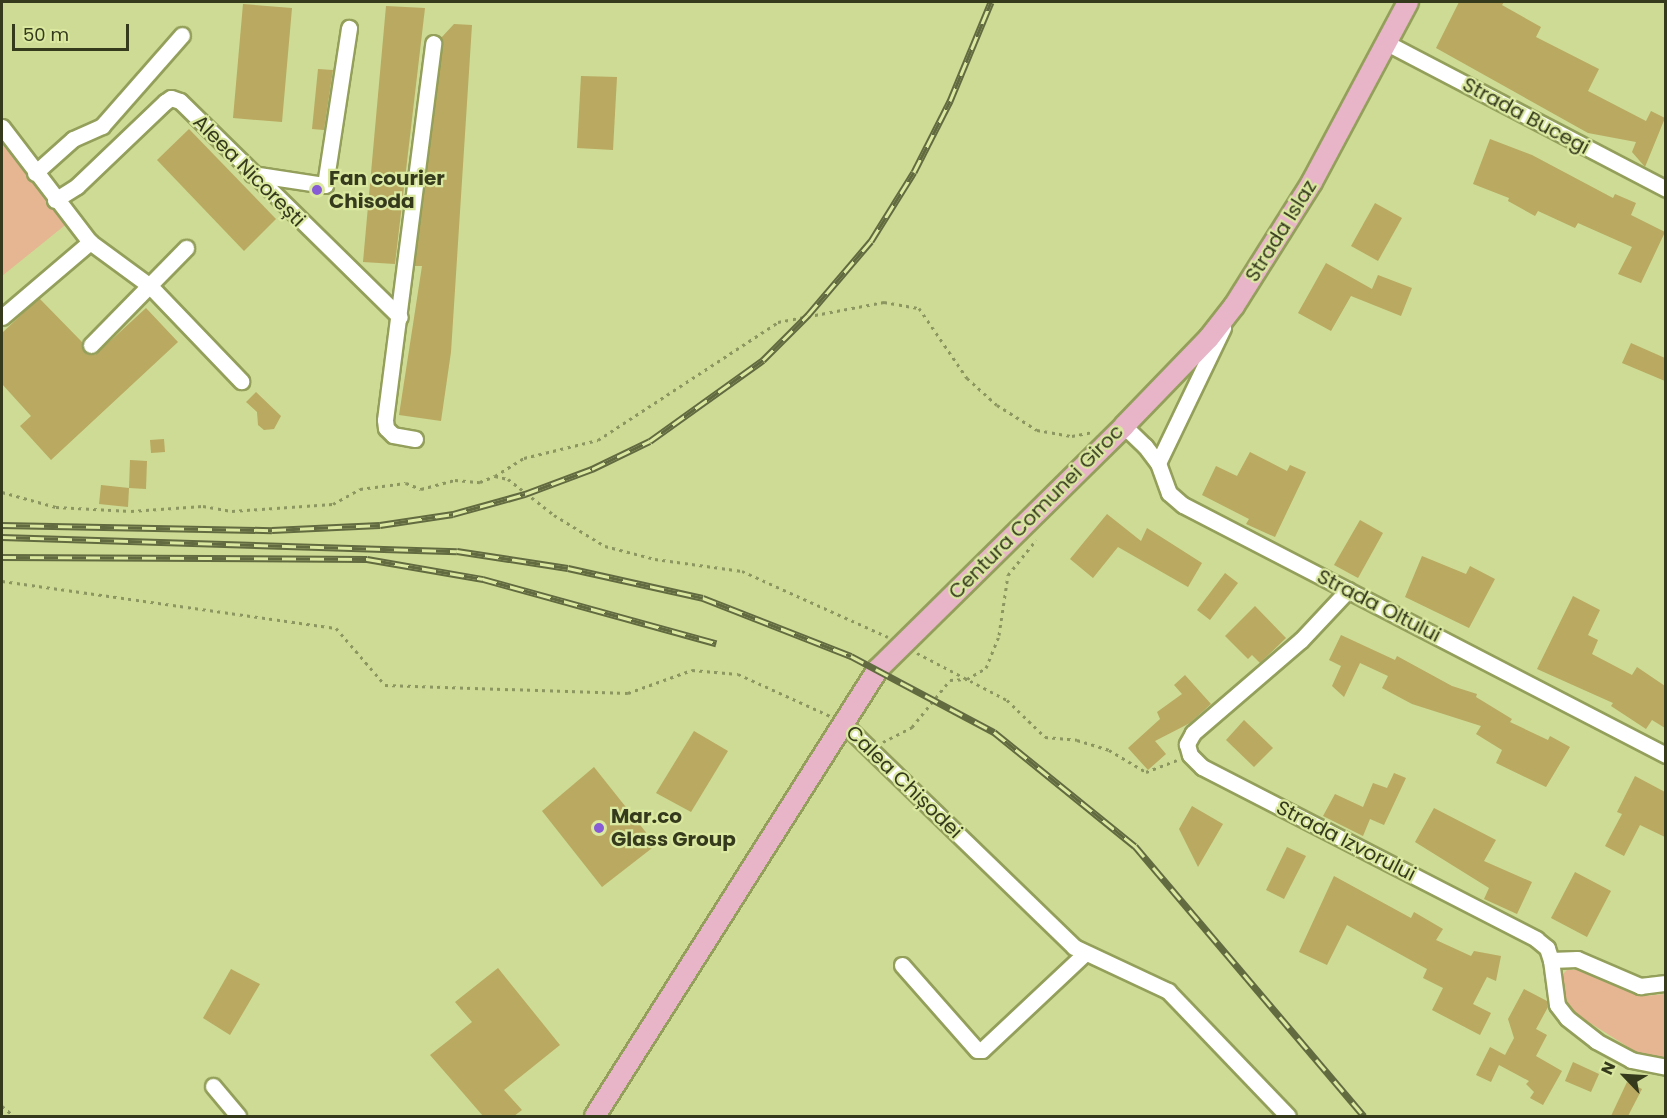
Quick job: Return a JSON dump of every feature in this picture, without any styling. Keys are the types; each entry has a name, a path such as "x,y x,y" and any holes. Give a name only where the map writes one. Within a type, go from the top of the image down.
{"main road":[{"name":"Strada Islaz","path":"1234,306 1312,182 1408,2"},
{"name":"Centura Comunei Giroc","path":"842,722 878,669 901,644 1124,426 1209,338 1234,306"},
{"name":"Calea Chișodei","path":"595,1116 842,722"}],"street":[{"path":"252,174 325,185 349,28"},
{"path":"35,173 73,139 102,126 182,35"},
{"path":"415,439 393,435 386,428 433,43"},
{"name":"Strada Bucegi","path":"1387,43 1665,189"},
{"name":"Aleea Nicorești","path":"55,200 77,186 171,98 180,101 400,317"},
{"path":"2,127 55,200 90,242 150,286 241,381"},
{"path":"2,316 90,242"},
{"path":"91,345 186,248"},
{"name":"Strada Islaz","path":"1158,463 1234,306"},
{"name":"Strada Oltului","path":"1124,426 1158,463 1169,494 1183,505 1665,755"},
{"path":"1190,755 1187,744 1193,733 1301,640 1348,590"},
{"name":"Calea Chișodei","path":"842,722 1083,955 1168,991 1288,1116"},
{"name":"Strada Izvorului","path":"1190,755 1202,766 1536,939 1547,948 1551,960"},
{"path":"902,965 977,1050 982,1050 1083,955"},
{"path":"1665,983 1640,986 1577,959 1551,960 1557,1005 1567,1018 1596,1041 1631,1060 1665,1067"},
{"path":"213,1086 238,1116"}],"path":[{"path":"2,492 56,507 131,511 203,506 232,511 333,504 360,489 406,483 421,489 455,480 480,482 495,476 524,458 598,440 778,322 884,302 920,308 967,378 997,405 1037,429 1072,436 1124,426"},
{"path":"495,476 508,479 554,516 605,546 655,559 742,571 901,644 1007,700 1045,737 1077,740 1109,750 1146,772 1190,755"},
{"path":"871,748 912,727 950,680 966,679 986,668 999,635 1008,575 1037,538"},
{"path":"2,581 336,628 385,685 628,693 692,670 738,674 842,722"},
{"path":"2,1106 14,1116"}],"shaded area":[{"path":"2,134 69,222 2,276"},
{"path":"1567,970 1578,970 1645,996 1665,994 1665,1062 1644,1057 1576,1014 1560,991 1558,979"}],"building":[{"path":"1459,2 1504,2 1502,5 1541,27 1536,37 1599,69 1588,91 1646,121 1651,111 1665,118 1645,167 1632,152 1636,142 1588,133 1436,48"},
{"path":"243,4 292,8 282,122 233,118"},
{"path":"386,6 425,8 395,264 363,262"},
{"path":"454,24 472,25 451,352 441,421 399,415 422,266 414,266 441,38"},
{"path":"318,69 333,70 324,130 312,129"},
{"path":"581,76 617,77 613,150 577,148"},
{"path":"189,129 276,219 244,251 157,160"},
{"path":"1490,139 1532,155 1613,198 1615,194 1636,203 1631,215 1665,232 1641,283 1618,274 1632,247 1578,223 1575,228 1538,211 1535,216 1508,201 1509,198 1473,184"},
{"path":"1375,203 1402,218 1378,261 1351,246"},
{"path":"1326,263 1372,289 1378,275 1412,288 1401,316 1351,296 1331,331 1298,313"},
{"path":"39,298 82,342 88,354 95,355 146,308 178,342 51,460 20,426 31,416 2,384 2,333"},
{"path":"1631,343 1665,358 1665,381 1622,363"},
{"path":"256,392 281,416 274,429 264,430 258,425 257,412 246,402"},
{"path":"164,439 165,452 151,453 150,440"},
{"path":"1250,452 1287,471 1290,465 1306,472 1275,537 1246,524 1249,519 1202,495 1216,466 1237,476"},
{"path":"130,460 147,461 146,489 129,488"},
{"path":"101,485 129,488 128,507 99,504"},
{"path":"1107,514 1141,541 1147,528 1202,563 1188,587 1118,547 1093,578 1070,559"},
{"path":"1360,520 1383,533 1358,578 1334,565"},
{"path":"1422,556 1466,574 1470,566 1495,579 1469,628 1405,597"},
{"path":"1225,573 1238,583 1210,620 1197,610"},
{"path":"1573,596 1600,610 1588,635 1598,640 1592,654 1632,675 1637,667 1665,686 1665,728 1652,720 1646,729 1611,706 1613,703 1537,669"},
{"path":"1255,606 1286,638 1260,663 1252,655 1248,659 1225,636"},
{"path":"1341,635 1395,660 1397,656 1452,686 1477,694 1476,697 1512,719 1510,722 1548,740 1550,736 1570,747 1546,787 1496,763 1502,750 1476,734 1481,726 1412,704 1382,688 1388,676 1360,663 1344,697 1332,686 1341,666 1329,660"},
{"path":"1185,675 1211,704 1190,723 1155,741 1166,754 1148,770 1128,748 1160,719 1157,712 1182,694 1174,685"},
{"path":"1244,720 1273,748 1254,767 1226,740"},
{"path":"694,731 728,751 691,812 656,793"},
{"name":"Mar.co Glass Group","path":"594,767 656,845 602,887 542,811"},
{"path":"1394,773 1406,778 1384,825 1370,819 1363,836 1323,816 1335,794 1363,807 1373,783 1387,788"},
{"path":"1635,776 1665,792 1665,837 1640,825 1624,856 1605,846 1622,814 1617,812"},
{"path":"1192,806 1223,824 1198,867 1179,829"},
{"path":"1434,808 1496,840 1484,861 1532,882 1517,914 1484,899 1489,888 1415,842"},
{"path":"1287,847 1306,856 1284,899 1266,890"},
{"path":"1575,872 1611,891 1587,937 1551,918"},
{"path":"1334,876 1411,918 1414,912 1443,929 1436,940 1471,956 1474,951 1501,956 1496,981 1487,977 1473,1004 1491,1013 1480,1035 1432,1010 1443,988 1423,978 1427,969 1347,925 1327,965 1299,952"},
{"path":"498,968 560,1045 504,1090 522,1110 514,1116 483,1116 430,1055 472,1022 455,1002"},
{"path":"231,969 260,984 230,1035 203,1018"},
{"path":"1524,989 1547,1001 1548,1007 1536,1029 1547,1035 1536,1056 1562,1071 1543,1105 1530,1098 1534,1092 1526,1084 1529,1081 1499,1065 1491,1082 1476,1075 1490,1047 1505,1055 1514,1038 1508,1019"},
{"path":"1573,1062 1599,1074 1591,1092 1565,1081"},
{"path":"1627,1082 1642,1089 1628,1116 1611,1116"}],"railway":[{"path":"2,525 272,530 380,525 453,514 525,494 592,469 650,441 763,360 808,315 871,241 914,172 950,101 991,2"},
{"path":"2,537 457,551 568,568 703,598 851,656 994,732 1135,846 1364,1116"},
{"path":"2,557 367,559 483,579 716,643"}],"place":[{"name":"Fan courier Chisoda","path":"317,190"},
{"name":"Mar.co Glass Group","path":"599,828"}]}
